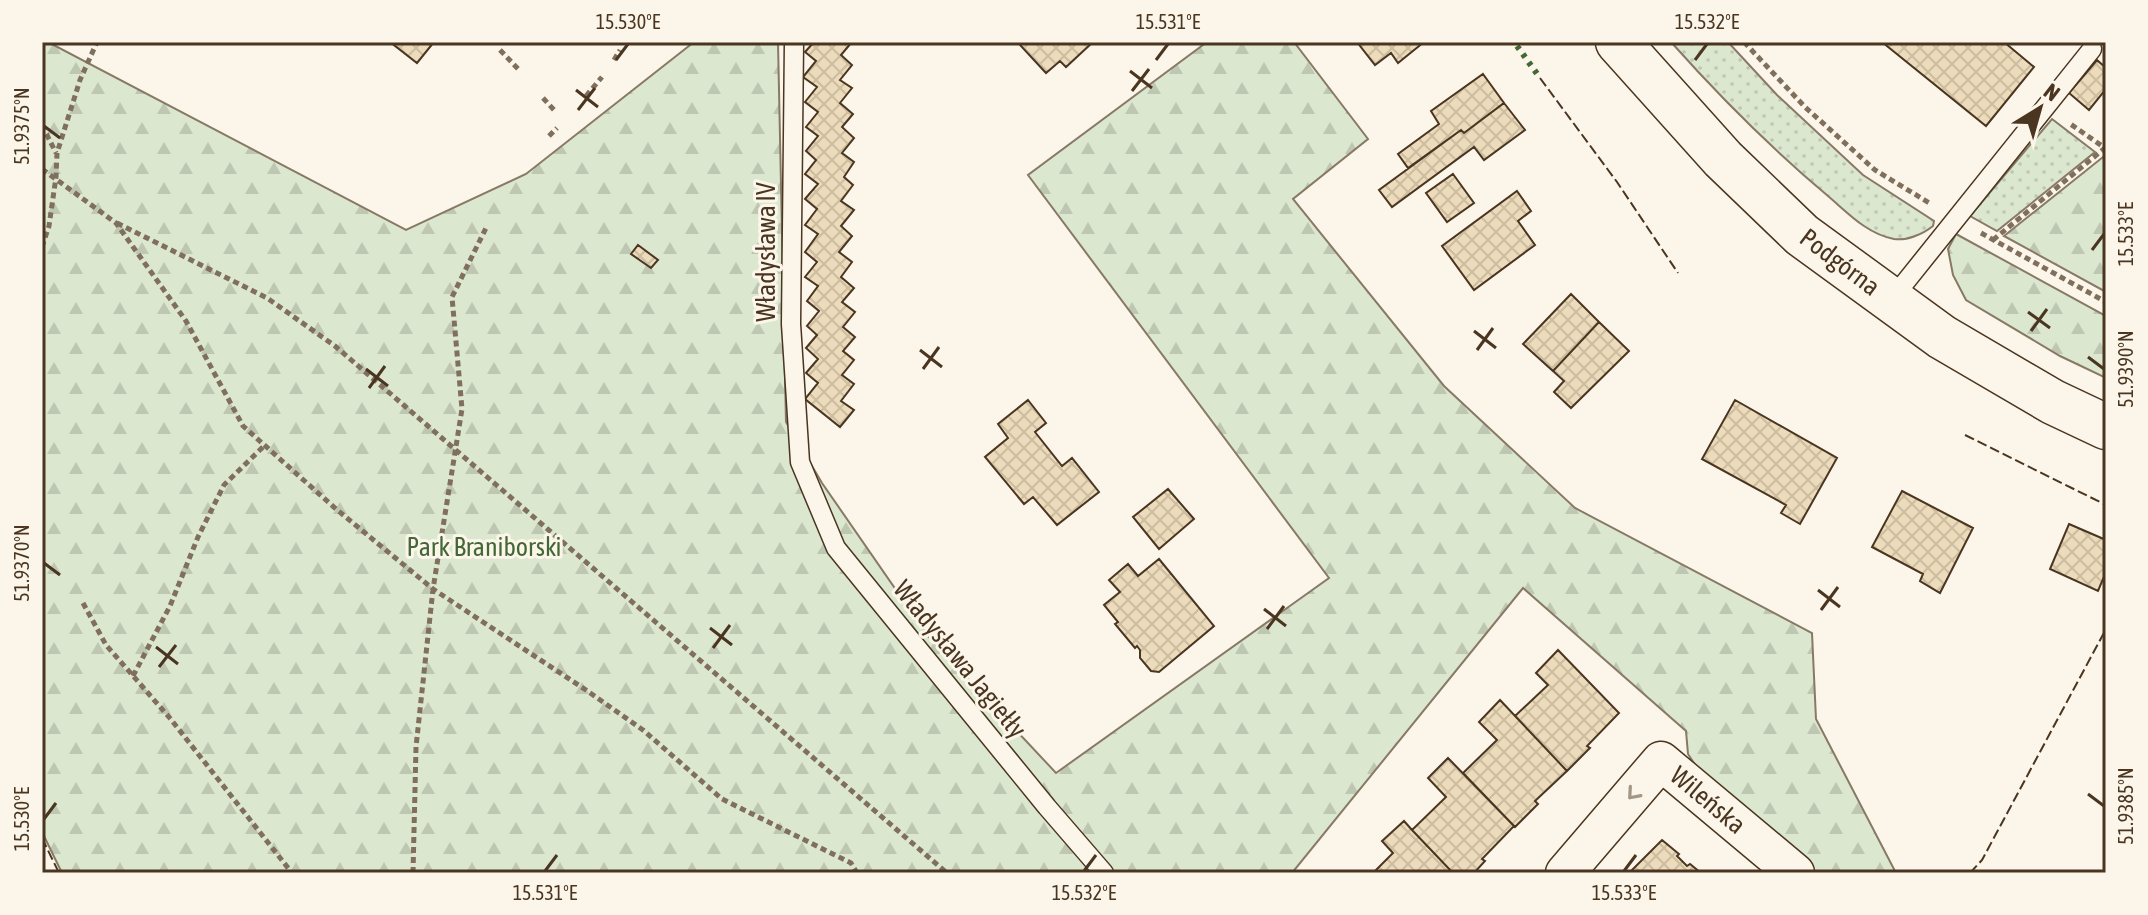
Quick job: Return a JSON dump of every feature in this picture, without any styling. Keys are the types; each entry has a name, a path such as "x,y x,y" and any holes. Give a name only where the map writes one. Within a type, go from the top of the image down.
{"street":[{"name":"Podgórna","path":"1618,42 1723,159 1802,235 1942,337 2053,402 2106,427"},
{"name":"Wileńska","path":"1565,873 1661,761 1795,873"}],"lane":[{"name":"Władysława IV","path":"794,42 791,324 800,462"},
{"path":"1890,301 2094,46"},
{"name":"Władysława Jagiełły","path":"800,462 836,548 1104,873"}],"path":[{"path":"42,247 49,226 57,153 80,80 97,42"},
{"path":"1744,42 1805,107 1875,170 2106,302"},
{"path":"500,50 520,71"},
{"path":"614,60 620,50"},
{"path":"586,96 602,77"},
{"path":"543,98 555,111"},
{"path":"1993,240 2106,148 2046,107"},
{"path":"42,125 57,153"},
{"path":"549,136 557,128"},
{"path":"42,169 116,223 267,298 335,346 947,873"},
{"path":"116,223 186,321 243,426 336,509 433,589 643,730 722,799 851,863 857,873"},
{"path":"413,873 416,747 433,589 462,409 452,297 487,226"},
{"path":"133,676 170,606 198,537 224,485 265,445"},
{"path":"83,603 106,645 169,717 292,873"}],"green space":[{"name":"Park Braniborski","path":"42,42 48,42 406,230 526,174 694,42 778,42 786,422 822,483 928,636 1056,773 1329,578 1028,175 1207,42 1294,42 1368,139 1293,199 1444,386 1575,508 1812,633 1816,719 1896,873 1809,873 1729,817 1688,754 1686,731 1523,588 1292,873 62,873 42,832"},
{"path":"1671,42 1728,42 1777,95 1863,175 1934,221 1933,226 1915,236 1894,239 1875,233 1858,222 1727,103"},
{"path":"2052,119 2095,152 1997,231 1970,216"},
{"path":"2103,157 2106,160 2106,292 2004,236"},
{"path":"1956,234 2106,316 2106,378 2060,356 1966,300 1953,275 1948,249"}],"building":[{"path":"390,42 434,42 417,63"},
{"path":"814,42 852,42 841,55 852,65 840,80 852,88 840,103 853,114 842,127 854,138 842,153 854,162 844,177 853,185 841,201 854,210 841,226 852,236 839,252 852,262 841,277 854,288 842,302 855,312 843,327 855,337 843,351 854,360 842,375 854,384 841,401 854,410 840,427 805,399 818,383 806,373 818,359 806,348 817,335 807,326 819,311 807,301 818,286 805,277 817,262 805,252 818,234 805,225 817,209 805,199 818,184 805,174 816,160 806,151 818,136 806,127 818,112 805,102 817,87 803,77 816,61 805,52"},
{"path":"1024,42 1093,42 1066,67 1060,61 1046,73 1020,45"},
{"path":"1357,42 1424,42 1398,63 1391,53 1375,65"},
{"path":"1882,42 2004,42 2034,67 1986,126"},
{"path":"2097,60 2106,68 2106,89 2089,110 2069,93"},
{"path":"1483,74 1504,103 1464,133 1461,130 1408,168 1398,154 1439,124 1431,111"},
{"path":"1504,103 1525,130 1484,160 1474,147 1392,207 1379,190 1461,130 1464,133"},
{"path":"1453,174 1474,203 1447,222 1426,193"},
{"path":"1517,191 1531,211 1518,221 1535,245 1474,290 1442,246"},
{"path":"638,245 658,260 651,268 631,254"},
{"path":"1571,294 1599,322 1553,371 1523,344"},
{"path":"1599,322 1629,351 1571,408 1554,392 1564,381 1553,371"},
{"path":"1028,400 1046,423 1035,432 1062,466 1072,458 1099,492 1057,525 1033,497 1024,504 985,457 1008,438 998,424"},
{"path":"1735,400 1837,458 1800,524 1781,513 1786,505 1702,459"},
{"path":"1168,489 1194,519 1159,549 1133,517"},
{"path":"1902,491 1973,528 1940,593 1920,581 1923,574 1872,547"},
{"path":"2069,524 2106,540 2106,572 2098,591 2050,569"},
{"path":"1159,559 1214,626 1159,672 1151,671 1140,658 1140,650 1115,624 1118,622 1104,605 1120,592 1109,580 1128,564 1138,576"},
{"path":"1558,650 1619,713 1567,771 1515,716 1548,685 1536,673"},
{"path":"1500,700 1567,771 1535,801 1538,804 1515,827 1463,773 1497,740 1479,722"},
{"path":"1448,758 1514,826 1482,859 1485,861 1474,873 1453,873 1412,830 1446,797 1428,778"},
{"path":"1404,821 1453,873 1373,873 1393,853 1382,841"},
{"path":"1662,840 1679,854 1677,856 1687,866 1690,864 1701,873 1629,873"}],"hedge":[{"path":"1517,46 1540,78"}],"fence":[{"path":"1540,78 1617,182 1678,273"},
{"path":"1965,435 2106,505"},
{"path":"1970,873 1982,860 2106,629"},
{"path":"42,838 59,873"}]}
